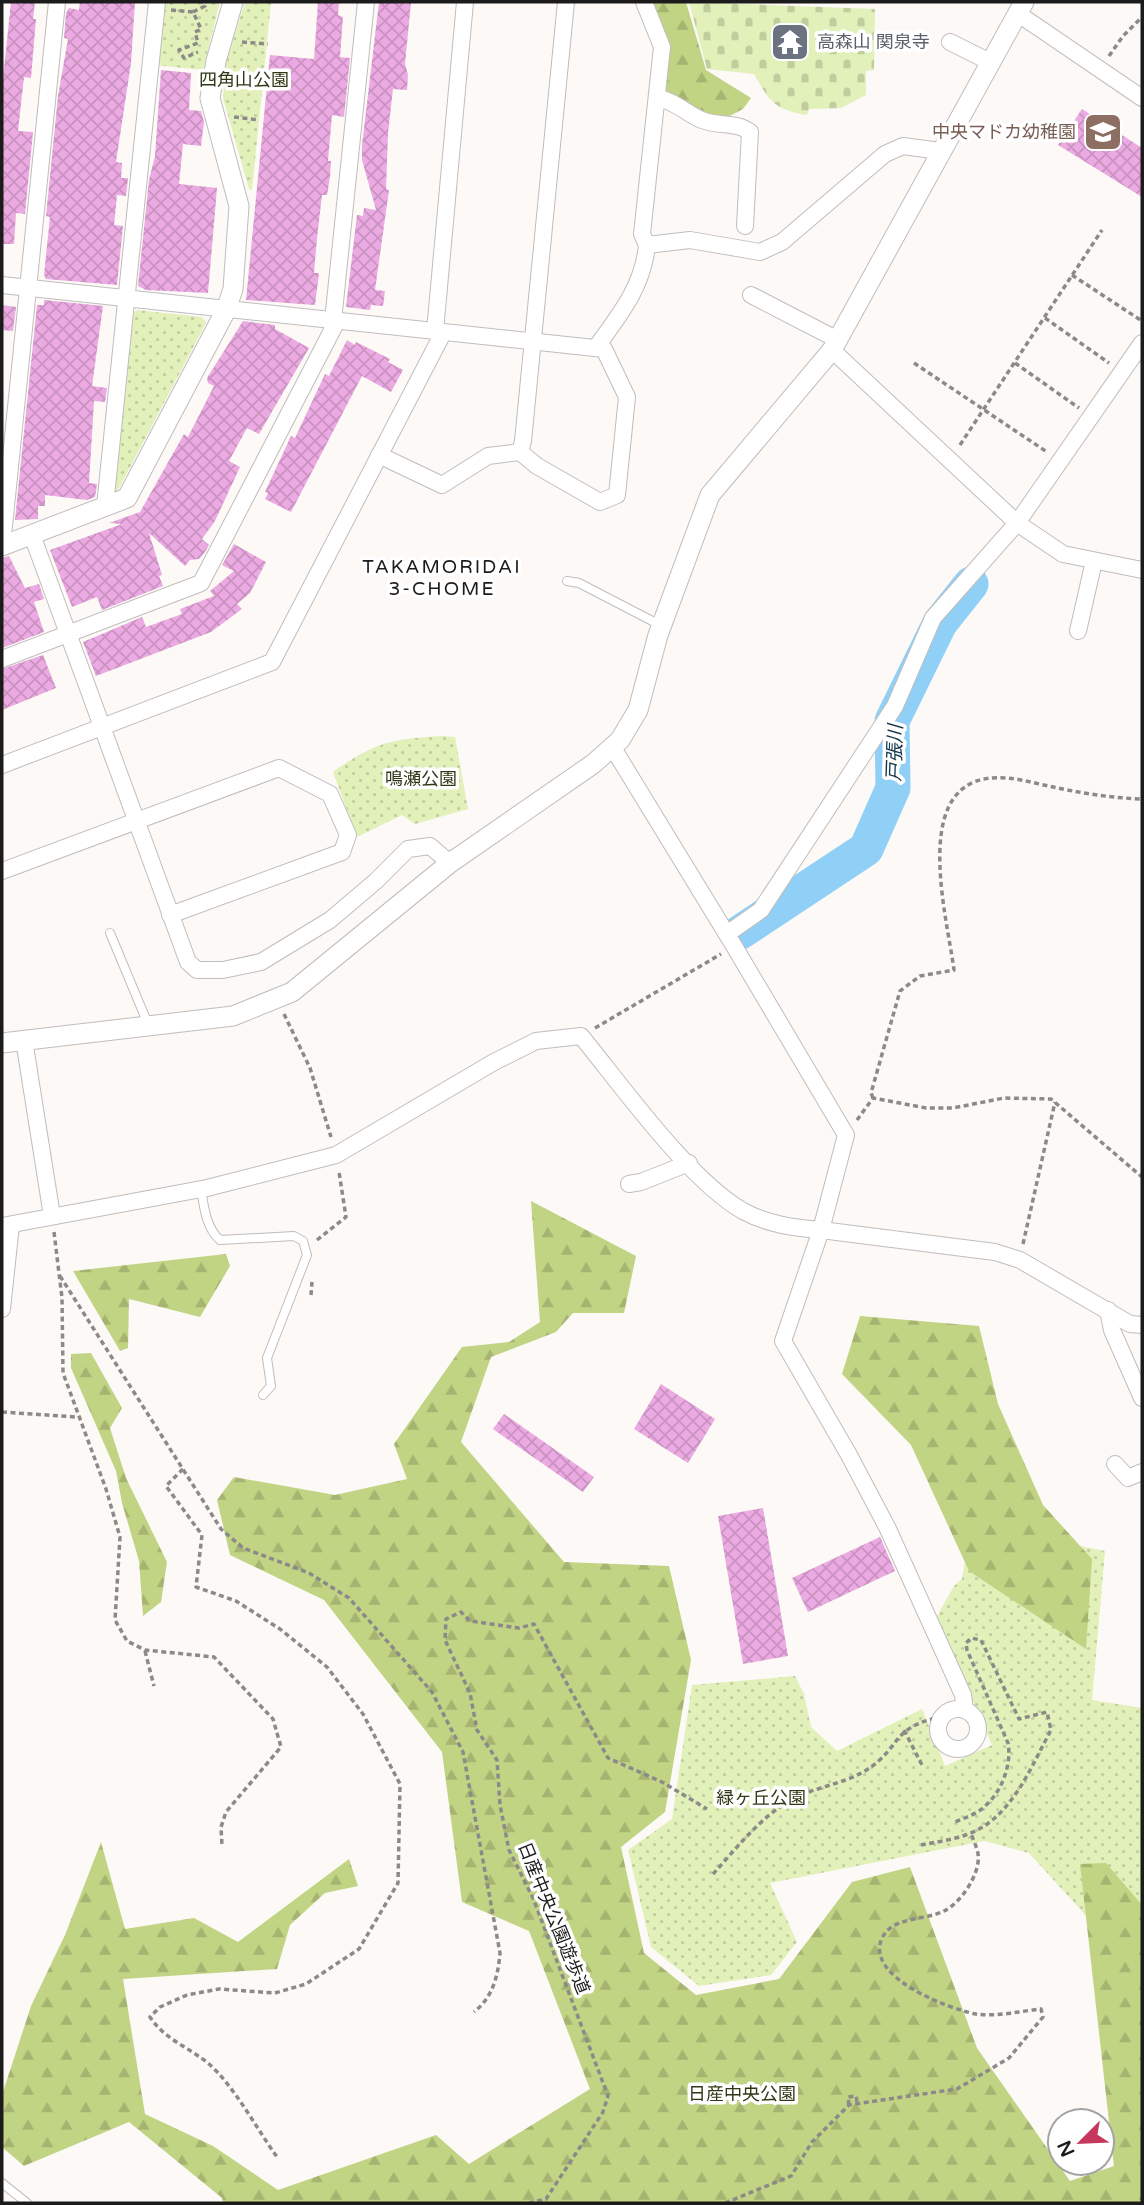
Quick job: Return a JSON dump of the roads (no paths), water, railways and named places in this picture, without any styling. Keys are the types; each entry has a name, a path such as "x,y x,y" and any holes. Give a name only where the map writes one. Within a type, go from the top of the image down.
{"street":[{"path":"57,2 2,546 127,498 226,310 233,289 239,206 210,99 220,44 233,2"},
{"path":"105,506 157,2"},
{"path":"2,659 201,583 335,321 366,2"},
{"path":"2,765 272,662 439,332 465,2"},
{"path":"520,452 566,2"},
{"path":"597,346 634,295 645,267 647,245 642,234 662,47 645,2"},
{"path":"2,1043 233,1016 292,992 450,863 612,748 638,710 662,626 710,495 835,345 1020,7 1100,70 1142,98"},
{"path":"950,42 990,62"},
{"path":"658,98 668,100 704,121 741,126 750,132 745,226"},
{"path":"647,245 690,240 760,252 782,242 885,154 904,146 940,151"},
{"path":"2,285 439,332 597,346 604,349 627,397 617,495 600,502 537,466 520,452 488,456 442,485 379,455"},
{"path":"751,295 835,345 949,462 1017,523 1063,554 1142,570"},
{"path":"731,940 761,909 895,706 933,618 1017,523 1142,342"},
{"path":"32,535 170,915 188,962 197,970 223,970 261,962 330,919 376,881 408,849 430,846 450,863"},
{"path":"1078,631 1094,561"},
{"path":"612,748 731,940 846,1135 821,1230 783,1342 849,1455 888,1529 962,1695 965,1710 975,1718 978,1730 973,1742 962,1748 943,1742 938,1730 941,1717 952,1710 965,1710"},
{"path":"2,871 279,768 330,794 348,835 342,852 170,915"},
{"path":"2,1309 7,1225 201,1189 336,1155 494,1062 537,1041 581,1036 712,1189 744,1211 786,1227 995,1252 1020,1260 1130,1324 1142,1325"},
{"path":"24,1040 52,1216"},
{"path":"629,1184 689,1163"},
{"path":"1108,1310 1112,1330 1142,1398"},
{"path":"1115,1464 1128,1478 1142,1472"}],"lane":[{"path":"568,581 579,583 662,626"},
{"path":"110,933 149,1026"},
{"path":"201,1189 204,1213 214,1235 220,1240 294,1236 303,1241 307,1255 267,1358 271,1386 263,1395"},
{"path":"2,2183 27,2203"}],"waterway":[{"name":"戸張川","path":"739,933 866,849 893,788 892,721 940,623 971,584"}],"place":[{"name":"高森山 関泉寺","path":"790,42"},
{"name":"中央マドカ幼稚園","path":"1103,132"}],"district":[{"name":"TAKAMORIDAI 3-CHOME","path":"442,577"}],"park label":[{"name":"四角山公園","path":"244,80"},
{"name":"鳴瀬公園","path":"421,779"},
{"name":"緑ヶ丘公園","path":"761,1798"},
{"name":"日産中央公園","path":"742,2094"}]}
